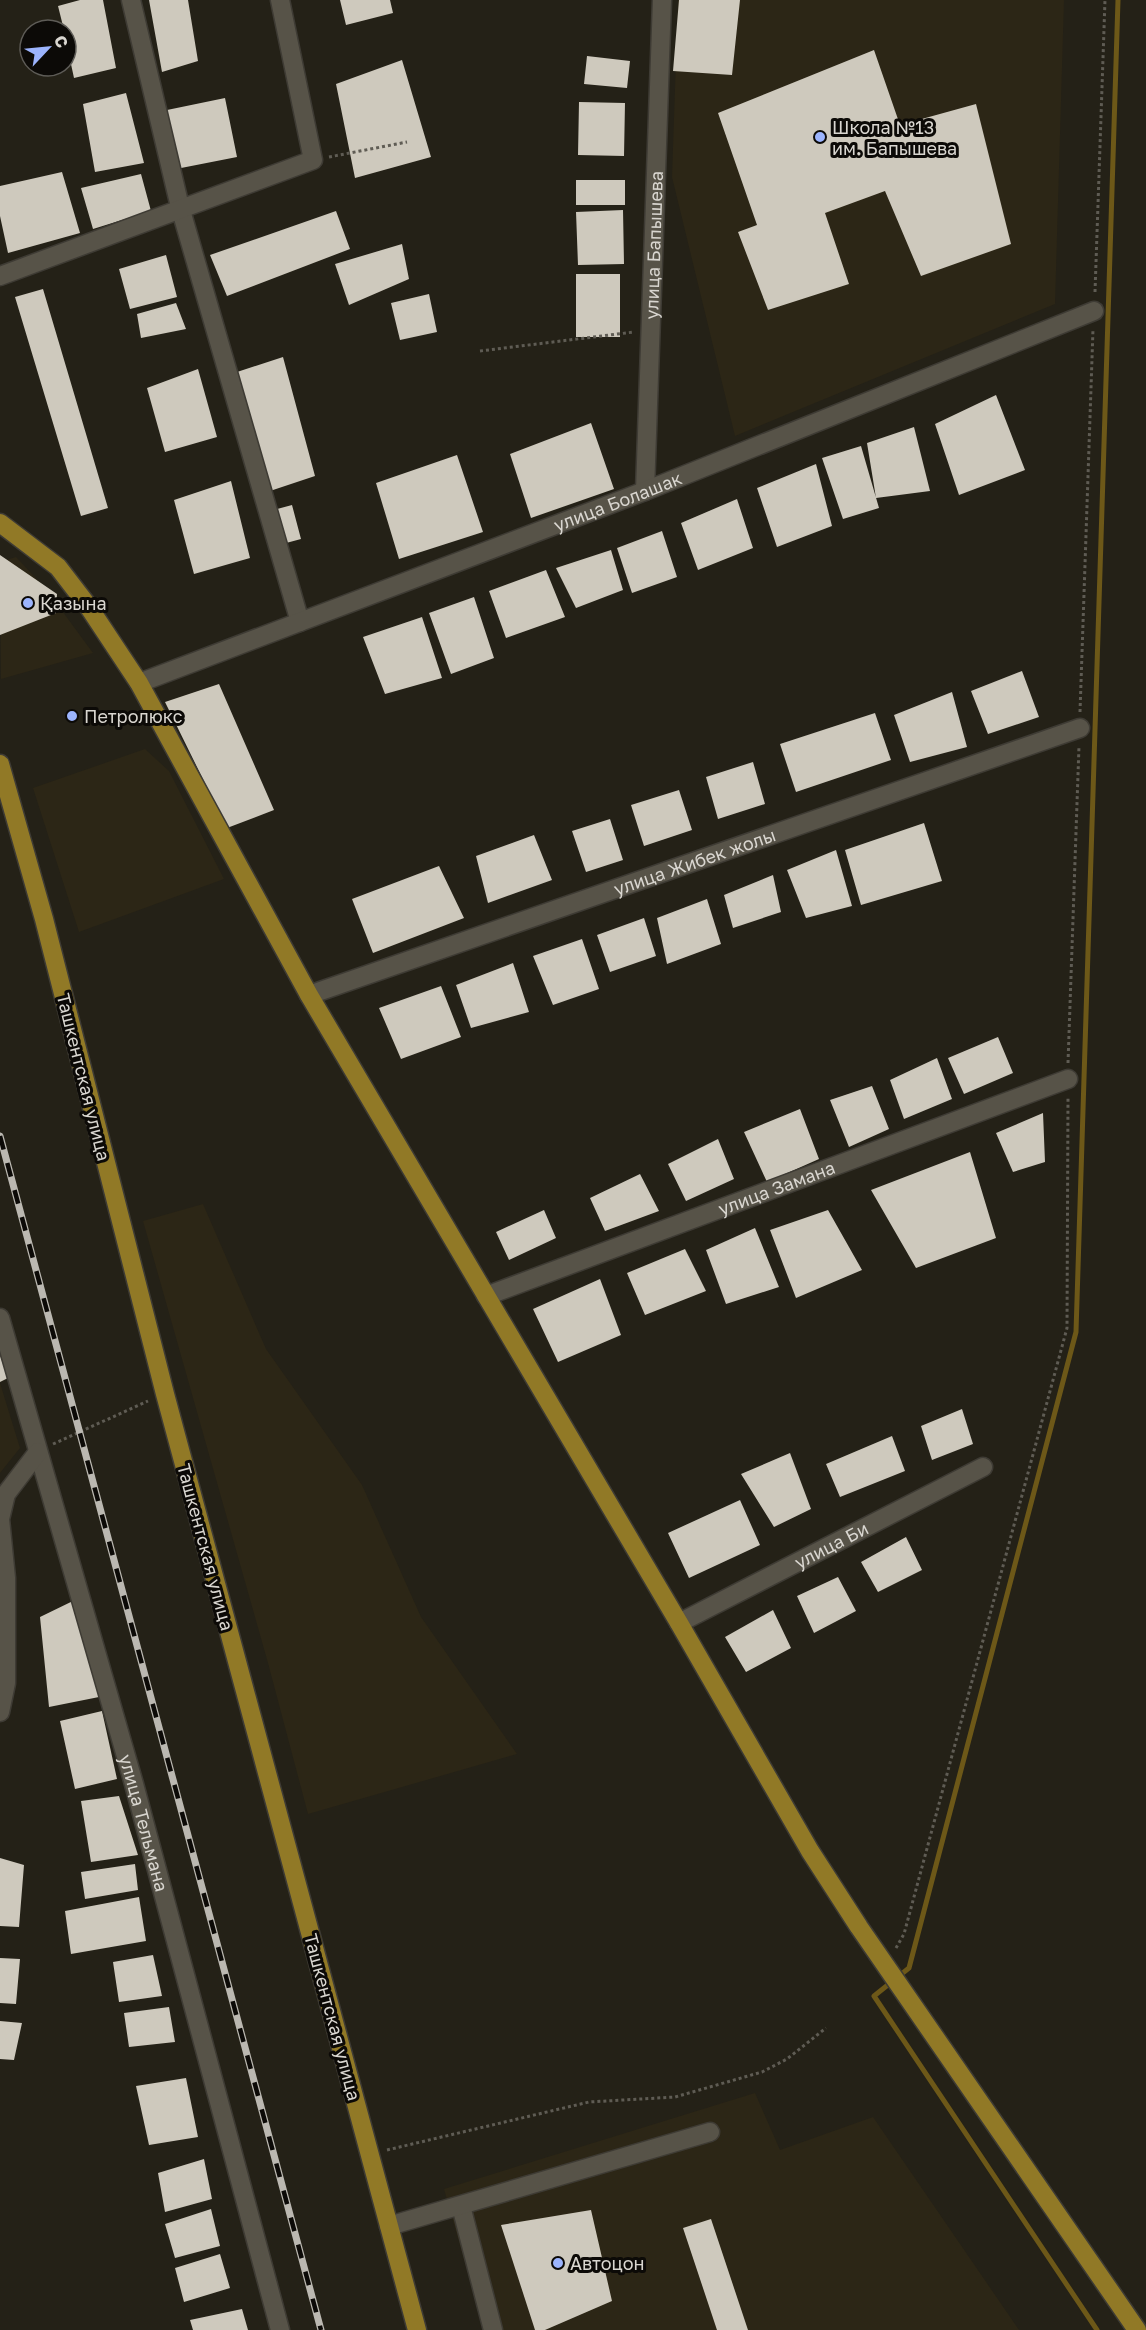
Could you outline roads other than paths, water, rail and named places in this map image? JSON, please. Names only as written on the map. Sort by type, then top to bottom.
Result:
[{"type":"main road","points":[[0,523],[58,567],[88,606],[139,684],[309,995],[679,1623],[810,1851],[1137,2330]]},
{"type":"main road","name":"Ташкентская улица","points":[[0,764],[44,919],[165,1394],[417,2330]]},
{"type":"street","points":[[131,0],[180,207],[300,622]]},
{"type":"street","points":[[0,276],[180,207],[313,160],[280,0]]},
{"type":"street","name":"улица Бапышева","points":[[645,491],[662,0]]},
{"type":"street","name":"улица Болашак","points":[[139,684],[645,491],[1094,311]]},
{"type":"street","name":"улица Жибек жолы","points":[[309,995],[1080,728]]},
{"type":"street","name":"улица Замана","points":[[486,1296],[1068,1079]]},
{"type":"street","name":"улица Тельмана","points":[[0,1318],[134,1784],[280,2330]]},
{"type":"street","points":[[0,1712],[6,1683],[6,1578],[0,1519],[6,1494],[38,1452]]},
{"type":"street","name":"улица Би","points":[[679,1623],[983,1467]]},
{"type":"street","points":[[389,2226],[710,2132]]},
{"type":"street","points":[[461,2206],[493,2330]]},
{"type":"waterway","points":[[1097,2330],[874,1996],[909,1968],[1076,1332],[1118,0]]},
{"type":"railway","points":[[0,1136],[321,2330]]},
{"type":"place","name":"Школа №13 им. Бапышева","points":[[820,137]]},
{"type":"place","name":"Қазына","points":[[28,603]]},
{"type":"place","name":"Петролюкс","points":[[72,716]]},
{"type":"place","name":"Автоцон","points":[[558,2263]]}]
